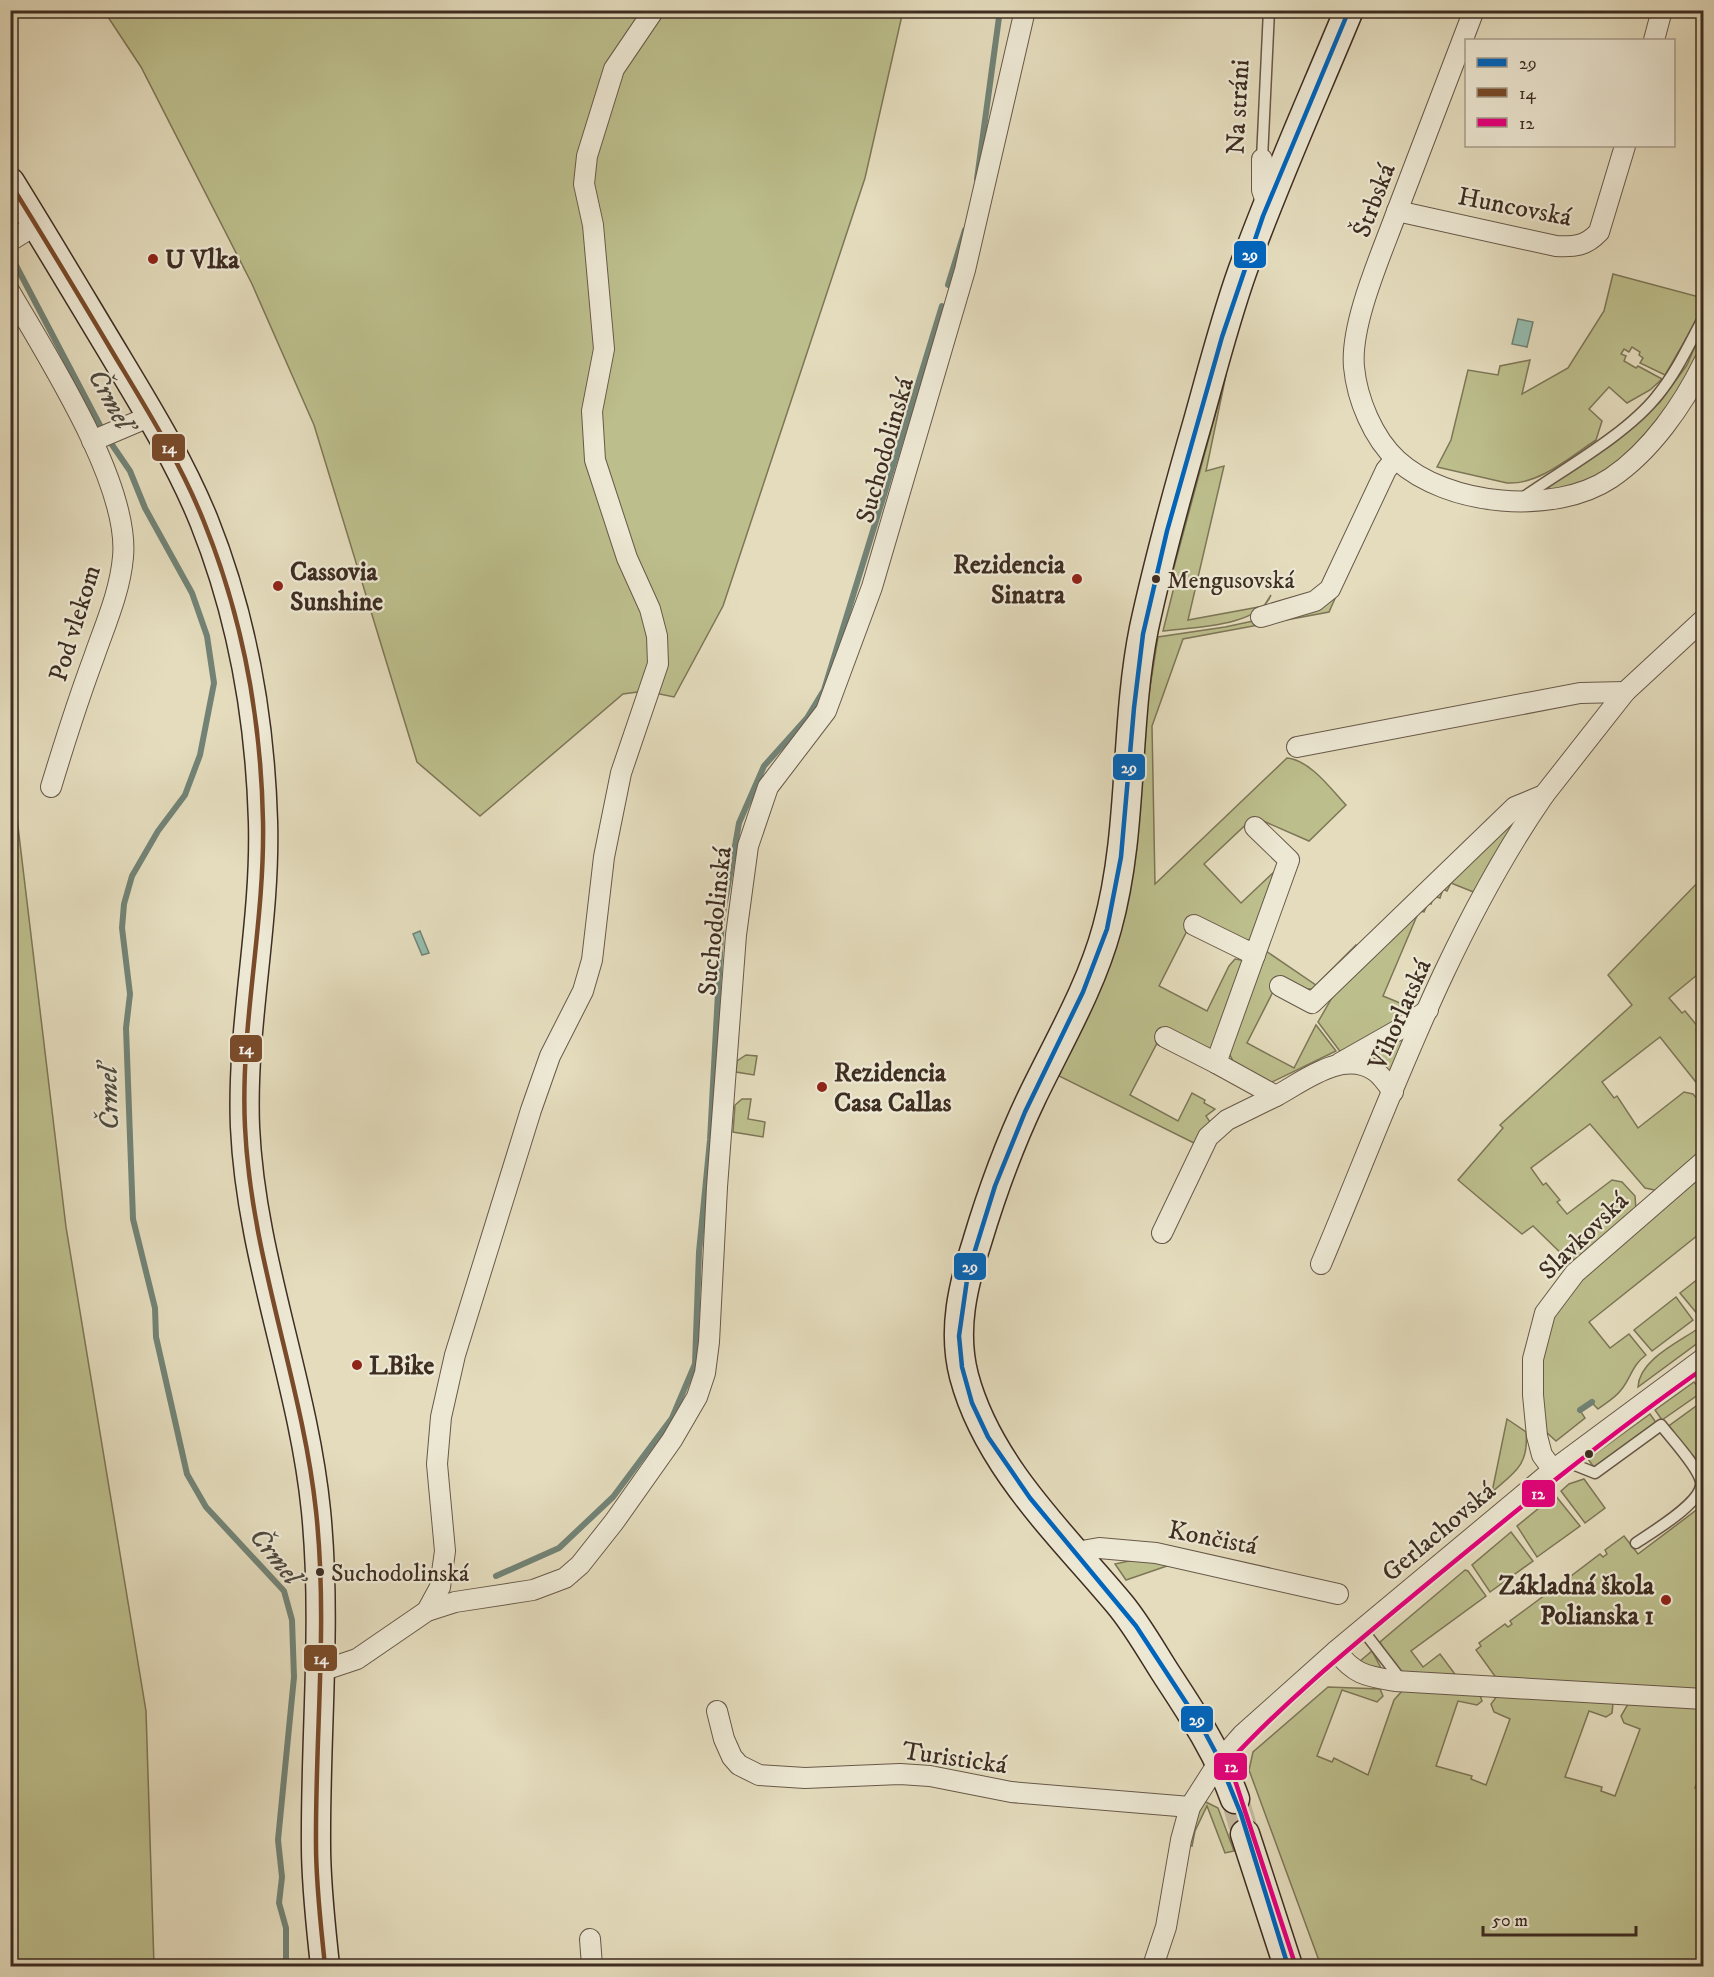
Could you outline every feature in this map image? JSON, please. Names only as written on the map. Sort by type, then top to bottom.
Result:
[{"type":"street","points":[[427,1611],[440,1587],[445,1551],[437,1464],[441,1417],[453,1365],[531,1110],[550,1056],[583,991],[592,960],[604,857],[619,783],[658,664],[657,636],[650,609],[627,558],[595,460],[592,411],[604,349],[593,225],[584,184],[586,156],[614,69],[654,10]]},
{"type":"street","name":"Suchodolinská","points":[[321,1671],[357,1659],[427,1611],[456,1602],[533,1590],[554,1584],[574,1572],[614,1522],[666,1449],[697,1397],[705,1373],[710,1342],[717,1187],[736,935],[747,846],[768,787],[826,711],[872,587],[965,270],[1025,10]]},
{"type":"street","points":[[1235,1799],[1220,1760],[1202,1728],[1127,1613],[1018,1482],[989,1435],[970,1394],[959,1345],[962,1296],[987,1207],[1007,1155],[1095,967],[1108,924],[1117,880],[1131,713],[1144,630],[1181,481],[1239,280],[1267,205],[1349,10]]},
{"type":"street","name":"Štrbská","points":[[1395,459],[1366,413],[1356,387],[1353,363],[1359,326],[1373,275],[1474,10]]},
{"type":"street","points":[[1654,39],[1662,10]]},
{"type":"street","name":"Huncovská","points":[[1397,211],[1556,246],[1576,247],[1590,242],[1599,232],[1625,147]]},
{"type":"street","name":"Na stráni","points":[[1262,159],[1262,190],[1267,205]]},
{"type":"street","points":[[10,182],[151,416],[188,486],[211,542],[234,613],[252,702],[258,751],[263,847],[257,950],[247,1034],[245,1127],[254,1214],[303,1415],[310,1455],[322,1595],[316,1850],[325,1966]]},
{"type":"street","points":[[11,240],[36,225]]},
{"type":"street","name":"Pod vlekom","points":[[10,292],[97,439],[123,529],[123,557],[113,604],[51,787]]},
{"type":"street","points":[[1261,617],[1315,602],[1330,589],[1386,470],[1395,459],[1426,481],[1483,498],[1518,501],[1577,494],[1617,473],[1660,430],[1704,362]]},
{"type":"street","points":[[97,439],[151,416]]},
{"type":"street","name":"Vihorlatská","points":[[1321,1264],[1428,1010],[1470,923],[1525,824],[1544,795],[1625,692],[1704,619]]},
{"type":"street","points":[[1298,747],[1580,693],[1625,692]]},
{"type":"street","name":"Vihorlatská","points":[[1280,986],[1312,1003],[1515,807],[1544,795]]},
{"type":"street","points":[[1216,1063],[1288,860],[1255,827]]},
{"type":"street","points":[[1194,926],[1255,955]]},
{"type":"street","points":[[1162,1233],[1208,1137],[1227,1120],[1340,1063],[1400,1029],[1428,1010]]},
{"type":"street","points":[[1165,1037],[1276,1096]]},
{"type":"street","points":[[1340,1063],[1369,1068],[1394,1092]]},
{"type":"street","name":"Slavkovská","points":[[1559,1466],[1542,1455],[1537,1436],[1533,1395],[1533,1359],[1545,1313],[1575,1273],[1704,1161]]},
{"type":"street","name":"Gerlachovská","points":[[1220,1760],[1242,1735],[1362,1629],[1559,1466],[1704,1358]]},
{"type":"street","name":"Končistá","points":[[1076,1552],[1099,1548],[1156,1553],[1338,1594]]},
{"type":"street","points":[[1336,1651],[1357,1672],[1402,1681],[1704,1699]]},
{"type":"street","name":"Turistická","points":[[717,1711],[724,1739],[732,1757],[739,1765],[759,1775],[805,1778],[900,1774],[930,1776],[1011,1792],[1190,1807]]},
{"type":"street","points":[[1153,1966],[1166,1927],[1181,1840],[1190,1807],[1220,1760]]},
{"type":"street","points":[[1245,1834],[1288,1966]]},
{"type":"street","points":[[590,1939],[592,1966]]},
{"type":"lane","name":"Na stráni","points":[[1262,159],[1269,10]]},
{"type":"lane","points":[[1518,501],[1595,448],[1656,398],[1680,362],[1704,316]]},
{"type":"lane","points":[[1559,1466],[1595,1473],[1661,1425],[1696,1471],[1701,1480],[1701,1488],[1695,1500],[1636,1543]]},
{"type":"lane","points":[[1362,1629],[1402,1681]]},
{"type":"green space","points":[[104,11],[903,11],[865,178],[723,606],[674,697],[645,691],[623,694],[480,816],[417,762],[314,425],[252,284],[141,67]]},
{"type":"green space","points":[[1613,274],[1703,298],[1703,309],[1665,375],[1640,363],[1643,358],[1639,355],[1640,352],[1632,347],[1629,352],[1624,349],[1621,354],[1626,356],[1624,361],[1662,379],[1650,390],[1627,403],[1609,387],[1589,409],[1602,421],[1596,440],[1554,469],[1531,480],[1507,483],[1437,467],[1451,440],[1468,370],[1498,375],[1500,366],[1530,360],[1522,394],[1568,368],[1604,311]]},
{"type":"green space","points":[[1703,328],[1700,346],[1692,366],[1680,388],[1648,431],[1614,465],[1599,476],[1575,486],[1550,491],[1548,486],[1610,446],[1660,402],[1687,365]]},
{"type":"green space","points":[[1226,375],[1206,471],[1224,466],[1188,620],[1263,606],[1253,614],[1224,624],[1163,631],[1175,583],[1170,582]]},
{"type":"green space","points":[[1388,479],[1329,612],[1183,639],[1152,726],[1155,884],[1287,758],[1296,760],[1312,770],[1346,805],[1309,841],[1254,817],[1204,864],[1241,903],[1276,870],[1253,939],[1243,941],[1194,917],[1159,986],[1207,1011],[1229,966],[1235,959],[1241,960],[1244,964],[1213,1048],[1209,1049],[1165,1028],[1130,1095],[1178,1121],[1192,1093],[1205,1100],[1204,1103],[1215,1109],[1206,1116],[1212,1125],[1196,1144],[1059,1076],[1106,965],[1158,637],[1225,627],[1318,607]]},
{"type":"green space","points":[[10,760],[66,1227],[146,1711],[154,1966],[11,1966]]},
{"type":"green space","points":[[1515,815],[1518,817],[1476,893],[1451,883],[1447,891],[1443,889],[1440,898],[1434,896],[1424,912],[1419,911],[1383,996],[1410,1007],[1388,1029],[1342,1054],[1318,1022],[1337,989]]},
{"type":"green space","points":[[1703,877],[1703,970],[1669,998],[1682,1013],[1685,1011],[1699,1028],[1696,1030],[1703,1040],[1703,1091],[1660,1037],[1602,1082],[1614,1098],[1617,1096],[1638,1128],[1684,1092],[1693,1094],[1703,1106],[1703,1152],[1659,1191],[1645,1188],[1590,1124],[1531,1168],[1543,1185],[1546,1183],[1560,1200],[1557,1202],[1567,1214],[1612,1180],[1622,1182],[1635,1196],[1636,1211],[1578,1260],[1566,1258],[1533,1226],[1522,1234],[1458,1180],[1503,1128],[1500,1125],[1632,1005],[1608,975]]},
{"type":"green space","points":[[1356,945],[1360,948],[1317,989],[1306,989],[1281,976],[1247,1043],[1294,1068],[1316,1025],[1336,1051],[1270,1083],[1233,1061],[1229,1053],[1263,949],[1316,985]]},
{"type":"green space","points":[[1407,1035],[1390,1077],[1358,1057]]},
{"type":"green space","points":[[746,1055],[757,1056],[754,1075],[736,1072],[737,1061]]},
{"type":"green space","points":[[742,1099],[751,1099],[748,1119],[765,1122],[763,1137],[733,1132],[735,1105]]},
{"type":"green space","points":[[1703,1172],[1703,1231],[1589,1322],[1610,1348],[1629,1334],[1646,1355],[1616,1396],[1598,1409],[1593,1404],[1581,1412],[1585,1418],[1556,1441],[1544,1430],[1540,1417],[1541,1342],[1566,1290]]},
{"type":"green space","points":[[1703,1275],[1703,1313],[1699,1316],[1680,1293]]},
{"type":"green space","points":[[1676,1297],[1693,1320],[1652,1351],[1634,1330]]},
{"type":"green space","points":[[1699,1328],[1703,1333],[1703,1339],[1638,1387],[1640,1377],[1652,1360]]},
{"type":"green space","points":[[1694,1382],[1702,1392],[1662,1420],[1655,1410]]},
{"type":"green space","points":[[1703,1401],[1703,1475],[1666,1428]]},
{"type":"green space","points":[[1650,1414],[1657,1424],[1598,1466],[1593,1466],[1588,1459]]},
{"type":"green space","points":[[1507,1419],[1526,1432],[1525,1452],[1519,1467],[1492,1492]]},
{"type":"green space","points":[[1584,1479],[1605,1508],[1585,1523],[1561,1491],[1569,1484]]},
{"type":"green space","points":[[1555,1495],[1580,1526],[1537,1557],[1517,1526]]},
{"type":"green space","points":[[1703,1505],[1703,1690],[1497,1679],[1476,1650],[1481,1646],[1479,1643],[1505,1624],[1508,1627],[1512,1624],[1510,1621],[1553,1589],[1555,1592],[1560,1589],[1558,1586],[1600,1554],[1603,1557],[1607,1554],[1605,1550],[1624,1536],[1638,1554]]},
{"type":"green space","points":[[1511,1532],[1533,1561],[1490,1592],[1472,1565]]},
{"type":"green space","points":[[1138,1559],[1170,1565],[1126,1580],[1115,1564]]},
{"type":"green space","points":[[1465,1570],[1486,1596],[1411,1651],[1423,1667],[1440,1654],[1457,1677],[1403,1673],[1393,1665],[1380,1642]]},
{"type":"green space","points":[[1372,1651],[1381,1668],[1378,1673],[1353,1667]]},
{"type":"green space","points":[[1328,1687],[1380,1689],[1383,1696],[1377,1702],[1342,1690],[1317,1756],[1332,1762],[1334,1758],[1368,1775],[1394,1700],[1402,1691],[1480,1695],[1482,1701],[1477,1705],[1458,1701],[1436,1766],[1472,1776],[1471,1779],[1486,1785],[1510,1719],[1494,1712],[1491,1704],[1497,1696],[1613,1703],[1612,1713],[1606,1717],[1589,1711],[1565,1777],[1602,1787],[1601,1791],[1615,1796],[1640,1729],[1624,1723],[1621,1716],[1628,1704],[1703,1708],[1703,1766],[1695,1788],[1704,1791],[1703,1966],[1321,1966],[1249,1770],[1253,1752]]},
{"type":"green space","points":[[1206,1802],[1218,1808],[1234,1851],[1225,1853],[1207,1806],[1195,1831],[1192,1846],[1187,1845],[1201,1804]]},
{"type":"water","points":[[1518,319],[1533,322],[1527,347],[1512,344]]},
{"type":"water","points":[[420,931],[429,953],[422,955],[413,934]]},
{"type":"waterway","points":[[977,179],[1000,10]]},
{"type":"waterway","points":[[948,285],[965,230]]},
{"type":"waterway","name":"Črmeľ","points":[[10,254],[104,433],[130,471],[145,508],[192,593],[207,636],[214,683],[200,755],[185,795],[158,831],[132,876],[124,904],[122,928],[130,994],[126,1028],[133,1219],[155,1308],[156,1337],[187,1474],[206,1507],[284,1591],[292,1620],[294,1677],[278,1840],[282,1877],[279,1903],[286,1928],[286,1966]]},
{"type":"waterway","points":[[496,1576],[559,1548],[613,1497],[672,1418],[695,1364],[699,1252],[710,1140],[722,919],[739,823],[764,766],[807,718],[824,690],[942,306]]},
{"type":"waterway","points":[[1580,1410],[1592,1402]]},
{"type":"tunnel","points":[[1235,1799],[1245,1834]]},
{"type":"transit line","name":"29","points":[[1288,1966],[1241,1814],[1217,1755],[1202,1727],[1136,1626],[1030,1498],[988,1437],[972,1403],[962,1367],[959,1336],[968,1273],[995,1186],[1025,1112],[1083,992],[1107,929],[1121,857],[1143,634],[1167,531],[1222,337],[1263,216],[1349,10]]},
{"type":"transit line","name":"14","points":[[10,183],[140,398],[185,479],[204,522],[229,594],[247,668],[258,744],[263,860],[246,1051],[245,1127],[249,1176],[257,1224],[300,1415],[316,1511],[321,1594],[316,1860],[325,1966]]},
{"type":"transit line","name":"12","points":[[1295,1964],[1229,1762],[1298,1694],[1421,1589],[1596,1448],[1704,1368]]},
{"type":"place","name":"U Vlka","points":[[153,259]]},
{"type":"place","name":"Rezidencia Sinatra","points":[[1077,579]]},
{"type":"place","name":"Mengusovská","points":[[1156,579]]},
{"type":"place","name":"Cassovia Sunshine","points":[[278,586]]},
{"type":"place","name":"Rezidencia Casa Callas","points":[[822,1087]]},
{"type":"place","name":"LBike","points":[[357,1365]]},
{"type":"place","name":"Suchodolinská","points":[[320,1572]]},
{"type":"place","name":"Základná škola Polianska 1","points":[[1666,1600]]}]
